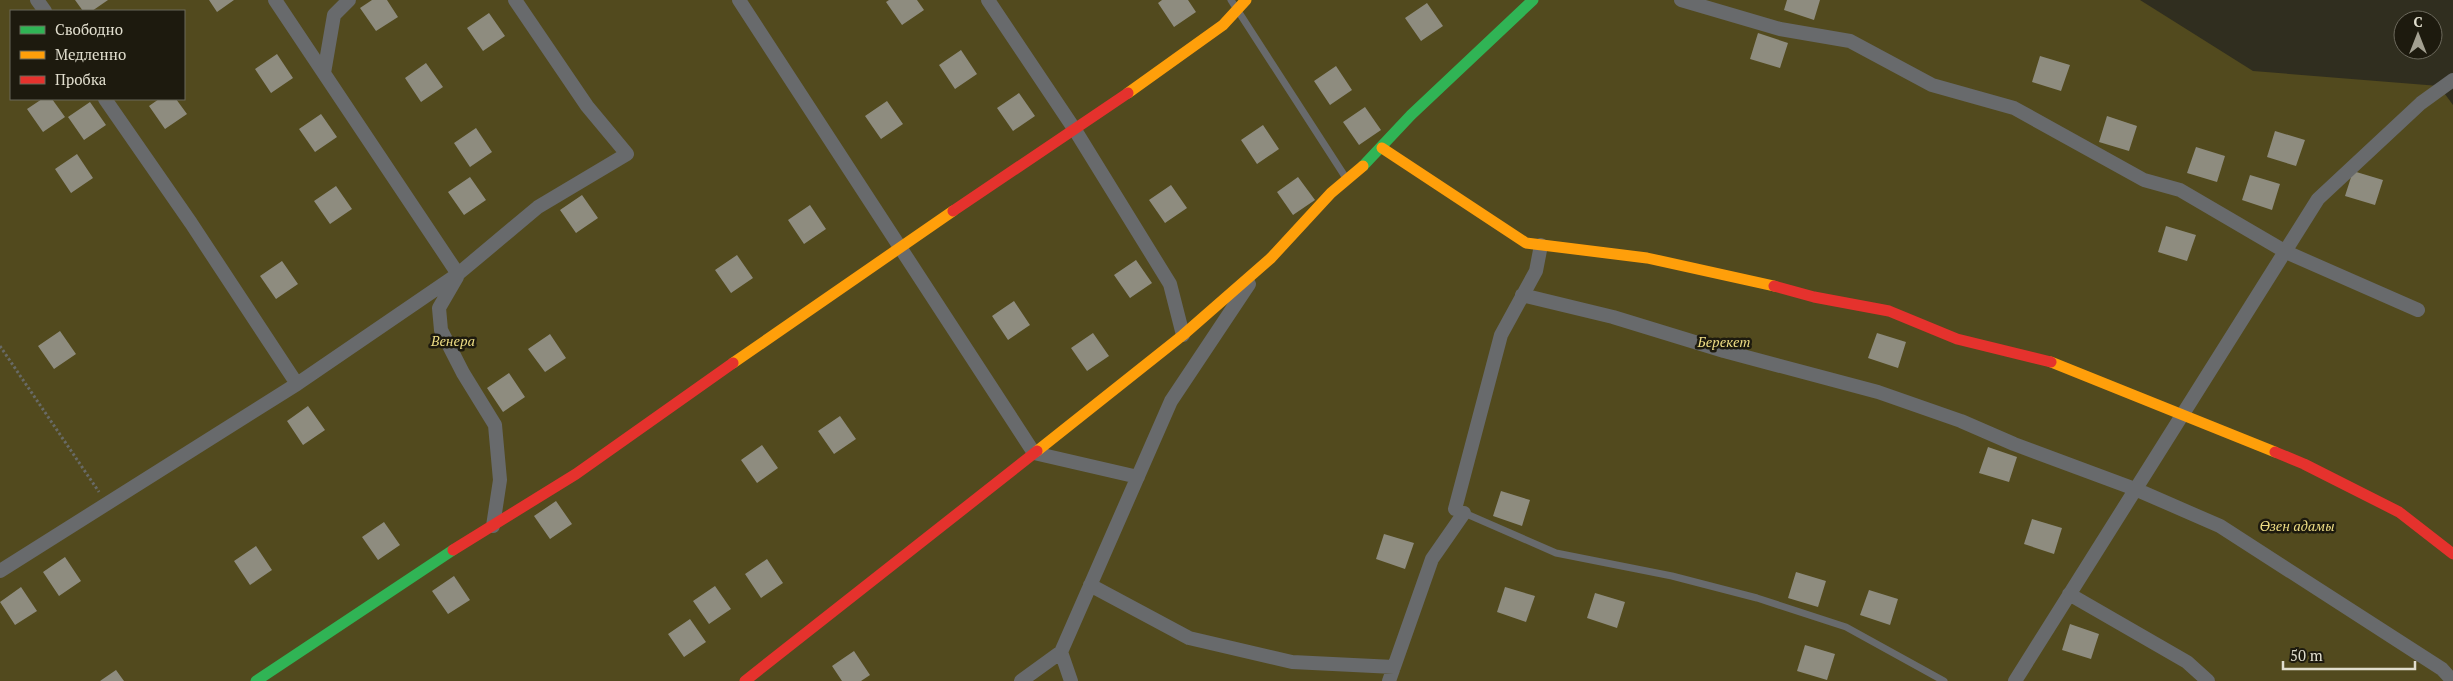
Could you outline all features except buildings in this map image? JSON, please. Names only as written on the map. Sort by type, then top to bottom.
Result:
[{"type":"street","points":[[276,0],[458,274]]},
{"type":"street","points":[[324,73],[334,14],[349,0]]},
{"type":"street","points":[[0,571],[297,384],[458,274],[538,207],[627,154],[587,106],[515,0]]},
{"type":"street","points":[[739,0],[1034,453],[1138,477]]},
{"type":"street","points":[[988,0],[1074,130],[1170,284],[1183,335]]},
{"type":"street","points":[[256,681],[432,563],[576,474],[900,246],[1074,130],[1223,25],[1234,5],[1246,0]]},
{"type":"street","points":[[745,681],[1183,335],[1260,267],[1331,193],[1382,148],[1411,116],[1533,0]]},
{"type":"street","points":[[1681,0],[1780,29],[1850,41],[1932,84],[2014,108],[2144,180],[2180,190],[2286,252],[2418,310]]},
{"type":"street","points":[[2014,681],[2318,199],[2421,103],[2453,80]]},
{"type":"street","points":[[106,100],[196,231],[297,384]]},
{"type":"street","points":[[1382,148],[1526,243],[1646,258],[1746,279],[1814,297],[1889,311],[1957,339],[2044,359],[2304,464],[2399,512],[2453,554]]},
{"type":"street","points":[[1389,681],[1432,559],[1459,511],[1501,335],[1536,271],[1541,245]]},
{"type":"street","points":[[1021,681],[1061,652],[1171,400],[1260,267]]},
{"type":"street","points":[[458,274],[439,308],[442,330],[463,373],[495,425],[500,480],[493,526]]},
{"type":"street","points":[[1522,295],[1613,317],[1724,350],[1878,392],[1960,420],[2014,444],[2135,489],[2220,526],[2442,669],[2453,681]]},
{"type":"street","points":[[1090,585],[1189,638],[1292,662],[1394,667]]},
{"type":"street","points":[[2069,594],[2187,662],[2208,681]]},
{"type":"street","points":[[1061,652],[1071,681]]},
{"type":"lane","points":[[1234,5],[1347,180]]},
{"type":"lane","points":[[1459,511],[1556,553],[1700,583],[1757,598],[1846,627],[1944,681]]},
{"type":"path","points":[[0,346],[106,504]]},
{"type":"green space","points":[[0,0],[2140,0],[2253,71],[2439,86],[2453,105],[2453,681],[0,681]]},
{"type":"traffic: fast","points":[[1363,166],[1411,115],[1533,0]]},
{"type":"traffic: fast","points":[[256,681],[453,550]]},
{"type":"traffic: slow","points":[[1128,93],[1223,25],[1246,0]]},
{"type":"traffic: slow","points":[[1382,148],[1526,243],[1647,258],[1774,286]]},
{"type":"traffic: slow","points":[[1037,451],[1183,335],[1271,258],[1331,193],[1363,166]]},
{"type":"traffic: slow","points":[[733,363],[953,211]]},
{"type":"traffic: slow","points":[[2051,362],[2275,452]]},
{"type":"traffic: jam","points":[[953,211],[1128,93]]},
{"type":"traffic: jam","points":[[1774,286],[1814,297],[1889,311],[1957,339],[2051,362]]},
{"type":"traffic: jam","points":[[453,550],[576,474],[733,363]]},
{"type":"traffic: jam","points":[[745,681],[1037,451]]},
{"type":"traffic: jam","points":[[2275,452],[2304,464],[2399,512],[2453,554]]},
{"type":"park label","name":"Венера","points":[[453,340]]},
{"type":"park label","name":"Берекет","points":[[1724,341]]},
{"type":"park label","name":"Өзен адамы","points":[[2297,525]]}]
